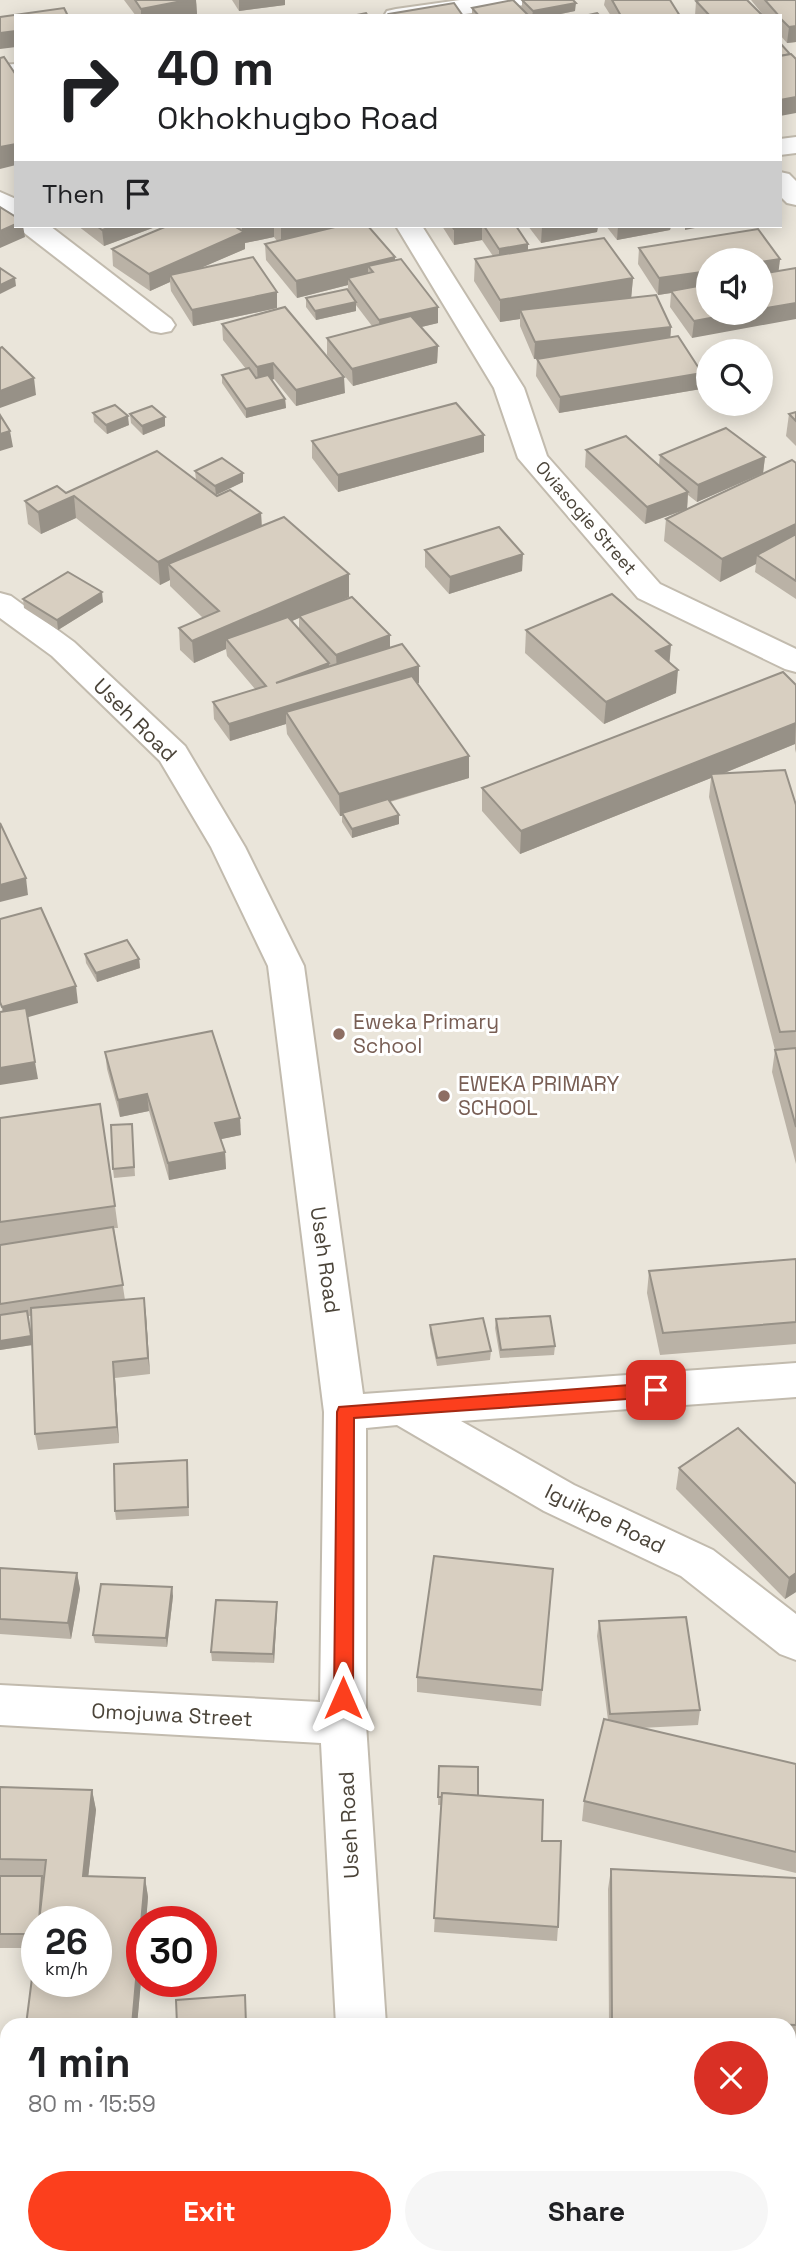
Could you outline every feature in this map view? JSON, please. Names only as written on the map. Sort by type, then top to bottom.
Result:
[{"type":"street","points":[[412,14],[513,0]]},
{"type":"street","points":[[782,182],[796,197]]},
{"type":"street","points":[[36,228],[161,325]]},
{"type":"street","name":"Oviasogie Street","points":[[411,228],[509,388],[533,458],[649,591],[796,662]]},
{"type":"street","name":"Useh Road","points":[[0,603],[63,649],[173,754],[228,847],[286,966],[345,1412],[343,1724],[361,2018]]},
{"type":"street","points":[[345,1412],[796,1380]]},
{"type":"street","name":"Iguikpe Road","points":[[405,1409],[559,1498],[696,1563],[796,1640]]},
{"type":"street","name":"Omojuwa Street","points":[[0,1705],[343,1724]]},
{"type":"shaded area","points":[[0,0],[796,0],[796,2018],[0,2018]]},
{"type":"building","points":[[135,0],[187,0],[141,9]]},
{"type":"building","points":[[513,0],[527,14],[477,14],[472,8]]},
{"type":"building","points":[[522,0],[573,0],[576,3],[533,11]]},
{"type":"building","points":[[612,0],[670,0],[679,14],[620,14]]},
{"type":"building","points":[[747,0],[761,14],[708,14],[696,1]]},
{"type":"building","points":[[765,0],[796,0],[796,26],[789,27],[782,20],[782,14],[777,14]]},
{"type":"building","points":[[454,3],[462,14],[389,14]]},
{"type":"building","points":[[64,8],[67,14],[21,14]]},
{"type":"building","points":[[14,15],[14,31],[0,33],[0,17]]},
{"type":"building","points":[[782,45],[790,54],[782,56]]},
{"type":"building","points":[[791,54],[796,59],[796,97],[782,100],[782,56]]},
{"type":"building","points":[[4,57],[14,72],[14,144],[0,147],[0,58]]},
{"type":"building","points":[[0,207],[14,216],[14,225],[0,231]]},
{"type":"building","points":[[162,228],[237,228],[244,232],[149,274],[112,249]]},
{"type":"building","points":[[331,228],[370,228],[395,257],[296,281],[265,244]]},
{"type":"building","points":[[485,228],[517,228],[528,244],[499,249]]},
{"type":"building","points":[[758,229],[772,248],[696,248],[696,273],[659,278],[639,248]]},
{"type":"building","points":[[604,238],[633,278],[500,300],[475,259]]},
{"type":"building","points":[[773,249],[780,259],[773,260]]},
{"type":"building","points":[[253,257],[277,292],[192,310],[170,275]]},
{"type":"building","points":[[401,259],[438,307],[379,320],[348,278],[373,272],[368,266]]},
{"type":"building","points":[[0,268],[15,278],[0,285]]},
{"type":"building","points":[[796,268],[796,303],[773,307],[773,272]]},
{"type":"building","points":[[696,286],[696,321],[694,321],[671,291]]},
{"type":"building","points":[[347,289],[356,302],[315,311],[306,298]]},
{"type":"building","points":[[656,295],[671,327],[535,342],[520,310]]},
{"type":"building","points":[[285,307],[344,377],[296,390],[273,363],[257,367],[222,324]]},
{"type":"building","points":[[411,316],[438,346],[352,369],[327,338]]},
{"type":"building","points":[[678,336],[696,364],[696,374],[560,397],[537,359]]},
{"type":"building","points":[[2,347],[34,378],[0,391]]},
{"type":"building","points":[[249,368],[256,378],[268,375],[285,399],[246,409],[222,375]]},
{"type":"building","points":[[456,403],[484,435],[338,475],[312,441]]},
{"type":"building","points":[[115,405],[128,416],[106,425],[93,413]]},
{"type":"building","points":[[152,406],[165,417],[142,426],[130,414]]},
{"type":"building","points":[[796,412],[796,421],[789,414]]},
{"type":"building","points":[[0,415],[10,431],[0,434]]},
{"type":"building","points":[[726,428],[765,457],[698,485],[660,455]]},
{"type":"building","points":[[626,436],[688,492],[647,507],[586,450]]},
{"type":"building","points":[[157,451],[217,496],[230,490],[261,513],[158,562],[74,496],[38,512],[25,501],[57,486],[66,493]]},
{"type":"building","points":[[222,458],[243,473],[215,486],[195,471]]},
{"type":"building","points":[[792,460],[796,463],[796,524],[722,559],[666,519]]},
{"type":"building","points":[[284,517],[349,574],[192,641],[179,628],[219,611],[168,564]]},
{"type":"building","points":[[499,527],[523,554],[450,577],[425,550]]},
{"type":"building","points":[[796,534],[796,581],[757,555]]},
{"type":"building","points":[[68,572],[102,592],[57,620],[23,599]]},
{"type":"building","points":[[612,594],[671,645],[656,651],[678,670],[606,702],[526,630]]},
{"type":"building","points":[[352,597],[390,635],[336,655],[299,616]]},
{"type":"building","points":[[288,617],[329,663],[276,683],[402,644],[419,666],[229,724],[213,702],[266,686],[226,639]]},
{"type":"building","points":[[783,672],[796,685],[796,723],[521,831],[482,788]]},
{"type":"building","points":[[412,676],[469,756],[339,794],[286,712]]},
{"type":"building","points":[[785,770],[796,805],[796,1031],[780,1032],[711,774]]},
{"type":"building","points":[[388,799],[399,815],[352,829],[342,813]]},
{"type":"building","points":[[0,823],[26,878],[0,885]]},
{"type":"building","points":[[41,908],[76,986],[2,1007],[0,919]]},
{"type":"building","points":[[127,940],[139,959],[96,973],[85,954]]},
{"type":"building","points":[[26,1008],[35,1062],[0,1068],[0,1012]]},
{"type":"building","points":[[212,1031],[240,1118],[215,1123],[225,1152],[168,1163],[147,1094],[118,1100],[105,1052]]},
{"type":"building","points":[[796,1048],[796,1127],[775,1050]]},
{"type":"building","points":[[100,1104],[115,1206],[0,1222],[0,1118]]},
{"type":"building","points":[[132,1124],[134,1167],[113,1169],[111,1125]]},
{"type":"building","points":[[113,1227],[123,1285],[0,1304],[0,1245]]},
{"type":"building","points":[[796,1259],[796,1322],[663,1333],[649,1271]]},
{"type":"building","points":[[144,1298],[148,1358],[113,1362],[117,1427],[35,1434],[31,1308]]},
{"type":"building","points":[[27,1311],[31,1336],[0,1341],[0,1315]]},
{"type":"building","points":[[550,1316],[555,1346],[501,1350],[496,1319]]},
{"type":"building","points":[[483,1318],[491,1351],[437,1358],[430,1325]]},
{"type":"building","points":[[738,1428],[796,1484],[796,1573],[789,1578],[679,1468]]},
{"type":"building","points":[[187,1460],[188,1507],[115,1511],[114,1464]]},
{"type":"building","points":[[434,1556],[553,1569],[542,1690],[417,1677]]},
{"type":"building","points":[[0,1568],[77,1573],[68,1623],[0,1619]]},
{"type":"building","points":[[101,1584],[172,1587],[166,1638],[93,1635]]},
{"type":"building","points":[[216,1600],[277,1602],[273,1654],[211,1652]]},
{"type":"building","points":[[686,1617],[700,1710],[610,1714],[599,1621]]},
{"type":"building","points":[[604,1719],[796,1764],[796,1852],[584,1801]]},
{"type":"building","points":[[439,1766],[478,1767],[478,1796],[442,1793],[442,1797],[438,1797]]},
{"type":"building","points":[[0,1787],[92,1790],[83,1876],[145,1878],[143,1906],[126,1906],[126,1997],[134,1997],[133,2018],[27,2018],[30,1997],[112,1997],[112,1906],[41,1906],[46,1860],[0,1859]]},
{"type":"building","points":[[442,1793],[543,1800],[542,1841],[561,1841],[558,1927],[434,1918]]},
{"type":"building","points":[[611,1869],[796,1878],[796,2018],[612,2018]]},
{"type":"building","points":[[0,1876],[42,1876],[40,1906],[21,1906],[21,1934],[0,1934]]},
{"type":"building","points":[[245,1995],[246,2018],[177,2018],[176,2000]]},
{"type":"place","name":"Eweka Primary School","points":[[339,1034]]},
{"type":"place","name":"EWEKA PRIMARY SCHOOL","points":[[444,1096]]},
{"type":"route","points":[[343,1698],[345,1412],[656,1390]]}]
